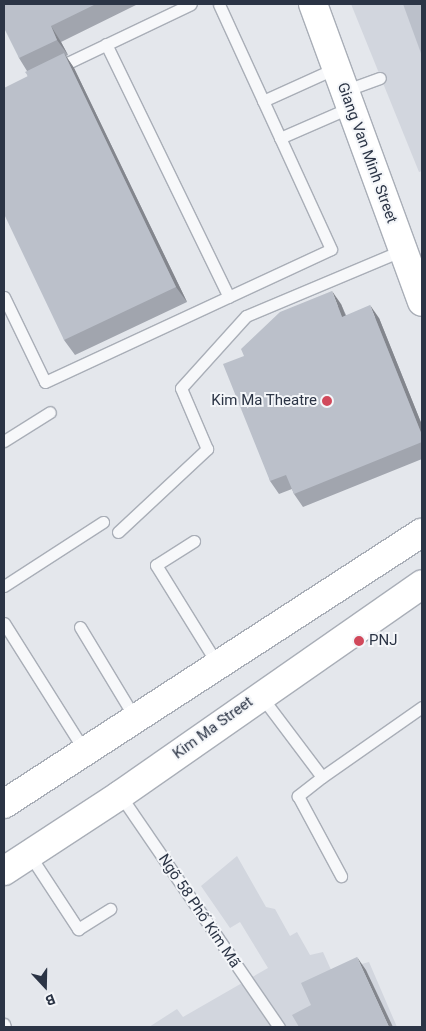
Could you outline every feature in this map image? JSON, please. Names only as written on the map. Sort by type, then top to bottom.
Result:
[{"type":"main road","name":"Giang Van Minh Street","points":[[313,4],[422,302]]},
{"type":"main road","points":[[4,804],[84,750],[422,533]]},
{"type":"main road","name":"Kim Ma Street","points":[[4,871],[120,795],[260,695],[422,584]]},
{"type":"lane","points":[[46,73],[191,4]]},
{"type":"lane","points":[[4,297],[45,382],[331,249],[219,4]]},
{"type":"lane","points":[[106,44],[229,297]]},
{"type":"lane","points":[[263,101],[344,89],[380,78]]},
{"type":"lane","points":[[280,138],[344,89]]},
{"type":"lane","points":[[118,532],[207,449],[180,388],[246,316],[403,250]]},
{"type":"lane","points":[[4,441],[50,412]]},
{"type":"lane","points":[[4,586],[103,522]]},
{"type":"lane","points":[[194,541],[156,565],[218,664]]},
{"type":"lane","points":[[4,623],[84,750]]},
{"type":"lane","points":[[80,627],[135,718]]},
{"type":"lane","points":[[260,695],[322,777]]},
{"type":"lane","points":[[342,876],[298,796],[322,777],[421,711]]},
{"type":"lane","name":"Ngõ 58 Phố Kim Mã","points":[[120,795],[279,1027]]},
{"type":"lane","points":[[29,854],[78,930],[110,909]]},
{"type":"shaded area","points":[[351,4],[422,4],[422,171],[419,172]]},
{"type":"shaded area","points":[[237,856],[266,907],[275,909],[290,936],[297,932],[310,955],[323,952],[332,972],[369,962],[397,1027],[149,1027],[177,1009],[183,1017],[268,968],[240,922],[230,928],[201,886]]},
{"type":"building","points":[[4,4],[96,4],[51,26],[57,40],[19,58],[4,28]]},
{"type":"building","points":[[403,4],[422,4],[422,56]]},
{"type":"building","points":[[64,53],[176,287],[64,340],[4,214],[4,88],[28,76],[25,72]]},
{"type":"building","name":"Kim Ma Theatre","points":[[332,291],[342,317],[370,305],[422,435],[422,442],[294,494],[286,475],[270,481],[223,364],[244,356],[241,349],[280,312]]},
{"type":"building","points":[[357,957],[389,1027],[299,1027],[292,1015],[311,1005],[301,983]]},
{"type":"place","name":"Kim Ma Theatre","points":[[327,401]]},
{"type":"place","name":"PNJ","points":[[359,641]]}]
